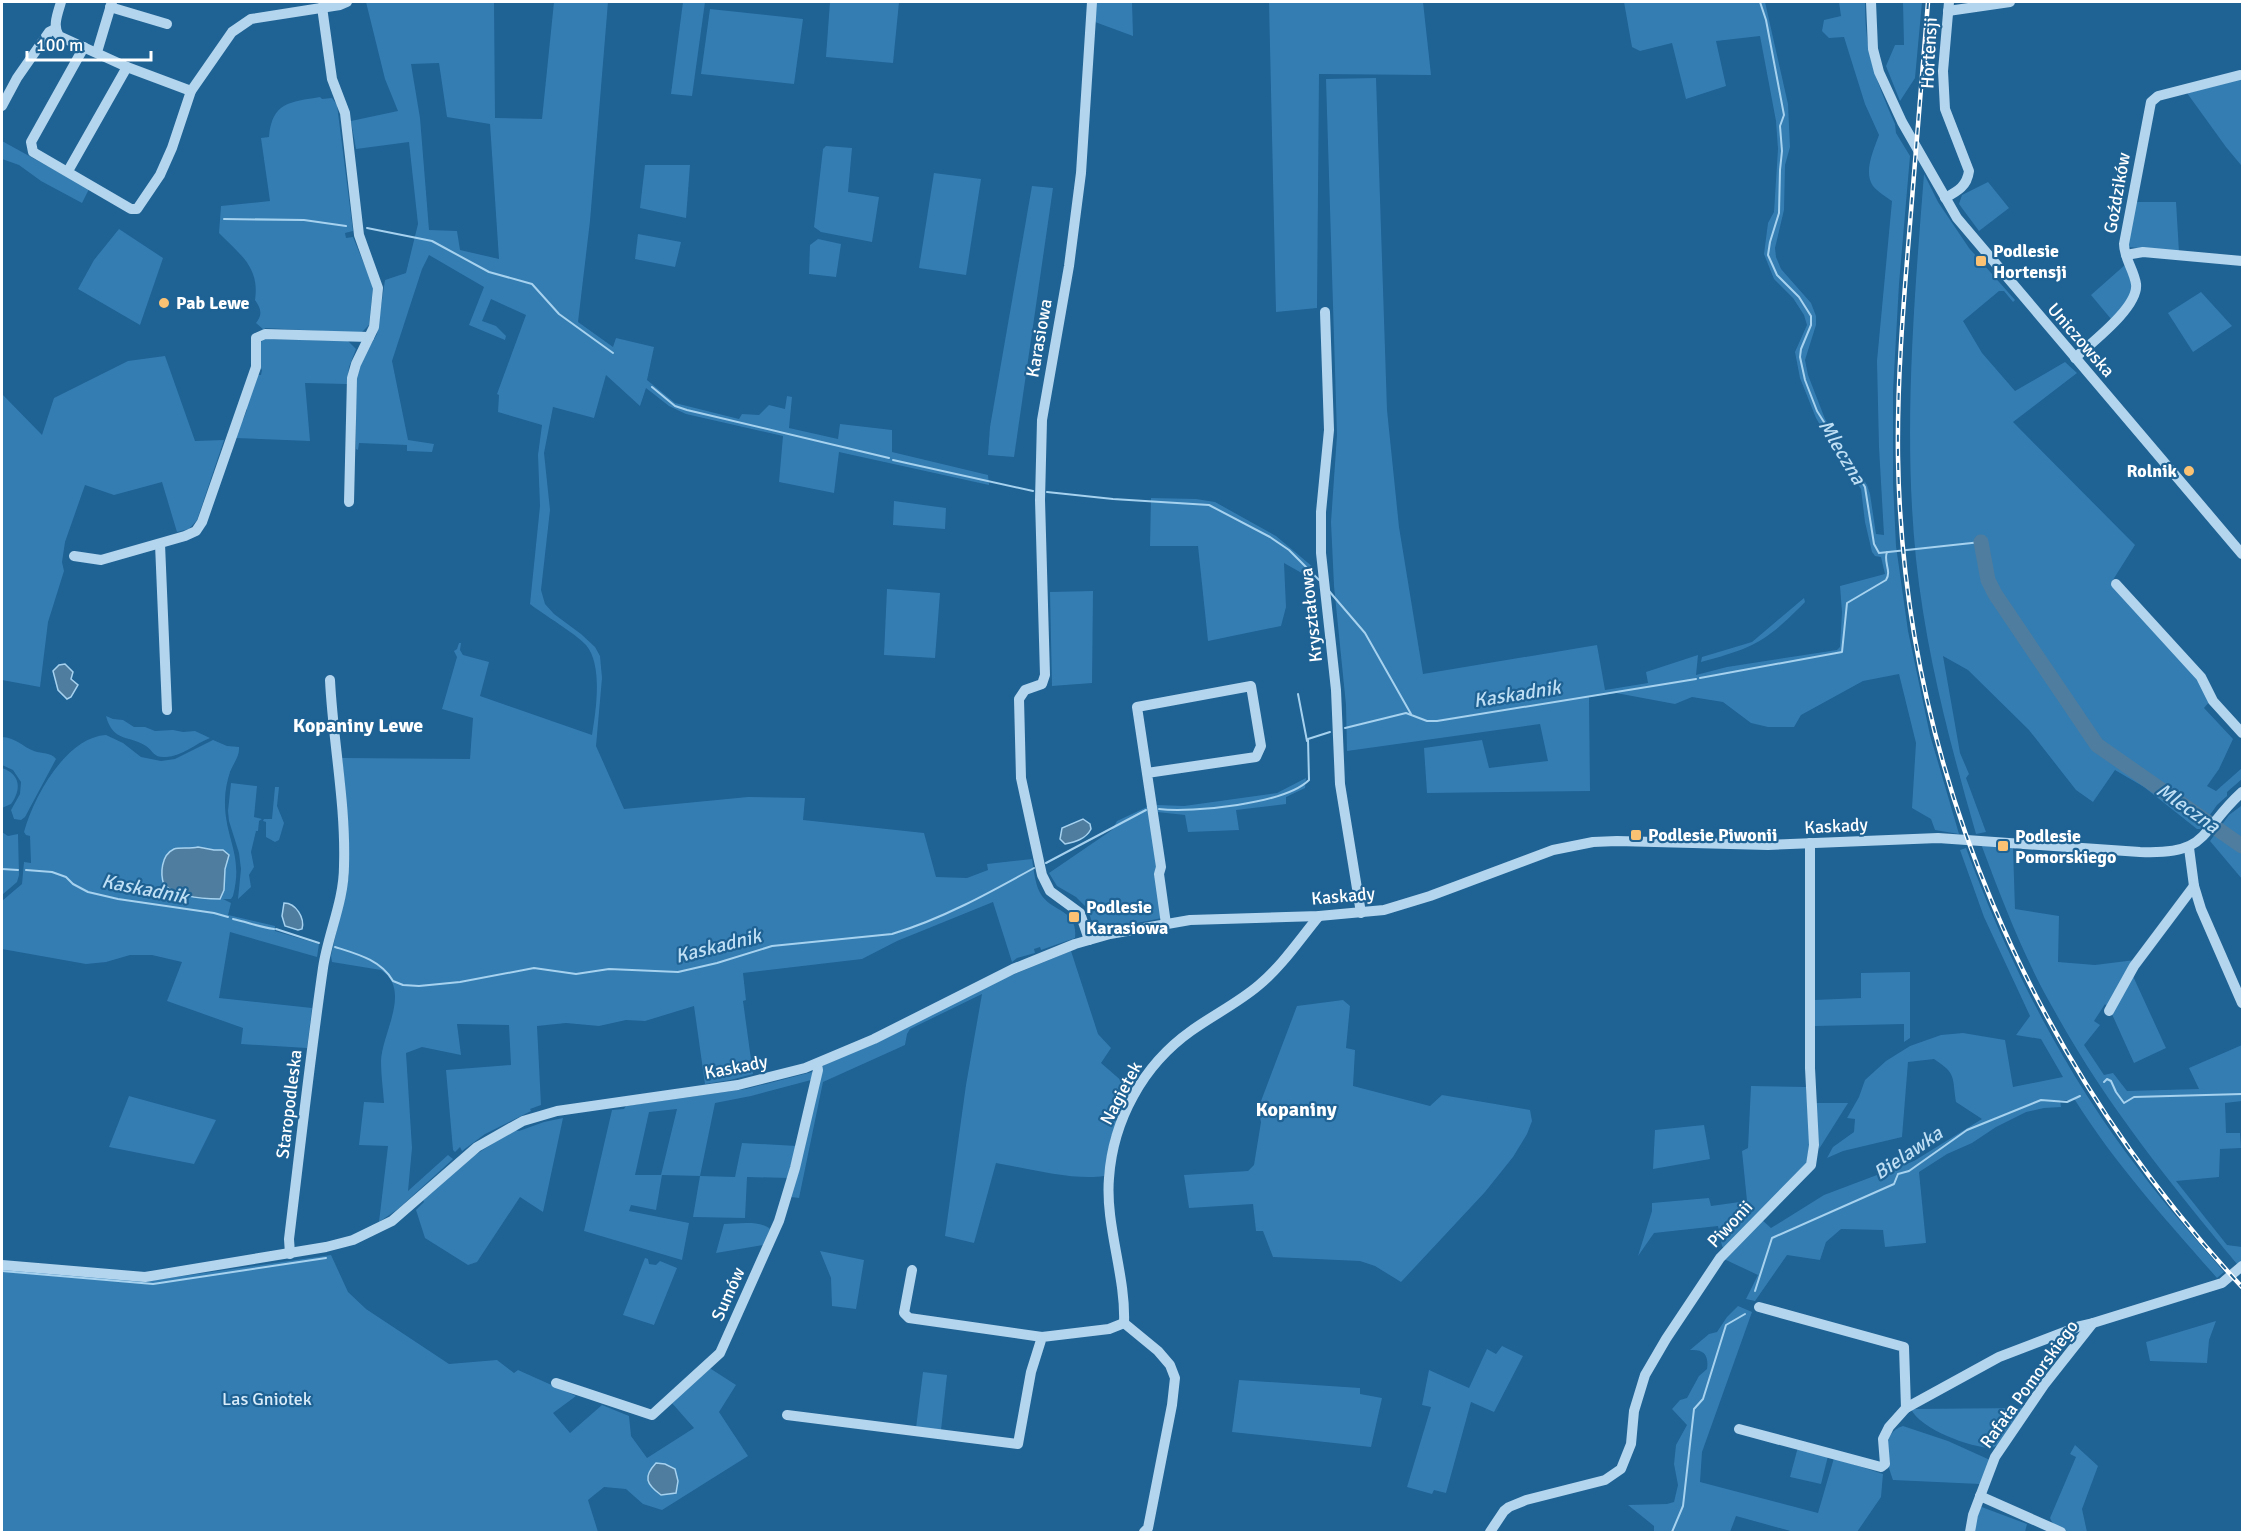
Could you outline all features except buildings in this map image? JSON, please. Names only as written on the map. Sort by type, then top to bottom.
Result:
[{"type":"street","points":[[61,2],[55,29],[59,36],[191,91]]},
{"type":"street","points":[[84,47],[31,142],[33,152],[130,209],[137,208],[159,175],[172,148],[191,91],[226,40],[239,26],[261,17],[347,2]]},
{"type":"street","name":"Karasiowa","points":[[1089,940],[1080,913],[1056,896],[1047,886],[1042,875],[1021,778],[1019,699],[1025,690],[1040,686],[1044,681],[1040,500],[1041,420],[1069,266],[1081,173],[1092,2]]},
{"type":"street","name":"Uniczowska","points":[[1871,2],[1873,49],[1879,72],[1902,122],[1966,231],[2242,554]]},
{"type":"street","points":[[1948,6],[2010,2]]},
{"type":"street","points":[[97,52],[111,4],[167,24]]},
{"type":"street","name":"Hortensji","points":[[1945,198],[1962,188],[1969,171],[1945,109],[1943,71],[1948,6]]},
{"type":"street","points":[[322,7],[332,79],[345,114],[358,235],[378,288],[374,327],[356,364],[352,378],[349,502]]},
{"type":"street","points":[[2,106],[30,59],[49,32],[55,29]]},
{"type":"street","points":[[68,171],[127,66]]},
{"type":"street","name":"Goździków","points":[[2075,358],[2134,299],[2136,285],[2126,255],[2125,237],[2153,99],[2240,75]]},
{"type":"street","points":[[2126,255],[2143,252],[2242,261]]},
{"type":"street","name":"Kryształowa","points":[[1325,312],[1329,430],[1320,532],[1336,690],[1340,784],[1360,913]]},
{"type":"street","points":[[74,556],[101,560],[160,544],[196,531],[202,522],[256,367],[256,338],[266,334],[369,337]]},
{"type":"street","points":[[160,544],[167,710]]},
{"type":"street","points":[[2116,584],[2201,677],[2213,700],[2242,733]]},
{"type":"street","name":"Staropodleska","points":[[290,1254],[292,1217],[325,959],[343,883],[341,792],[333,731],[330,680]]},
{"type":"street","points":[[1148,773],[1256,757],[1261,746],[1251,686],[1137,707],[1161,867],[1159,874],[1166,924]]},
{"type":"street","name":"Kaskady","points":[[290,1254],[353,1240],[393,1221],[477,1147],[509,1128],[537,1116],[738,1085],[817,1064],[874,1039],[1013,969],[1089,940],[1166,924],[1213,919],[1360,913],[1412,903],[1553,850],[1593,842],[1768,845],[1938,838],[2158,853],[2189,848],[2208,833],[2220,814],[2242,792]]},
{"type":"street","name":"Piwonii","points":[[1490,1533],[1509,1507],[1526,1500],[1605,1480],[1621,1469],[1630,1444],[1634,1412],[1645,1375],[1666,1339],[1720,1258],[1811,1165],[1814,1145],[1810,1057],[1810,843]]},
{"type":"street","points":[[2189,848],[2194,886],[2201,909],[2242,1003]]},
{"type":"street","points":[[2109,1011],[2134,966],[2194,886]]},
{"type":"street","name":"Nagietek","points":[[1124,1323],[1108,1182],[1111,1155],[1131,1101],[1142,1081],[1160,1057],[1192,1030],[1227,1009],[1260,985],[1319,916]]},
{"type":"street","name":"Sumów","points":[[556,1383],[652,1415],[720,1353],[779,1221],[795,1168],[818,1070],[817,1064]]},
{"type":"street","points":[[2,1265],[145,1277],[290,1254]]},
{"type":"street","name":"Rafała Pomorskiego","points":[[1739,1429],[1881,1467],[1885,1464],[1883,1439],[1889,1427],[1906,1408],[1999,1357],[2080,1326],[2222,1283],[2242,1266]]},
{"type":"street","points":[[912,1270],[904,1313],[909,1318],[1042,1337],[1109,1329],[1124,1323],[1158,1351],[1170,1365],[1175,1378],[1162,1459],[1148,1528],[1144,1533]]},
{"type":"street","points":[[1759,1307],[1904,1347],[1906,1408]]},
{"type":"street","name":"Rafała Pomorskiego","points":[[1970,1533],[1980,1496],[1995,1457],[2044,1385],[2093,1323]]},
{"type":"street","points":[[787,1414],[1018,1443],[1026,1395],[1042,1337]]},
{"type":"street","points":[[1980,1496],[2061,1533]]},
{"type":"green space","points":[[366,2],[494,2],[495,118],[542,119],[554,2],[608,2],[590,221],[578,322],[613,347],[616,338],[654,347],[647,380],[675,403],[739,419],[742,414],[759,415],[769,405],[785,409],[787,396],[792,397],[789,428],[838,439],[840,424],[892,430],[892,452],[988,475],[989,485],[839,452],[834,493],[779,482],[783,436],[686,414],[669,406],[646,388],[640,406],[606,375],[594,418],[553,407],[544,453],[550,510],[541,590],[545,604],[595,647],[600,656],[602,678],[596,746],[624,809],[748,797],[805,798],[803,820],[924,833],[936,877],[967,878],[988,870],[987,864],[1032,859],[1035,878],[1042,896],[1073,922],[1075,938],[1041,950],[1040,947],[1034,949],[1035,953],[1017,958],[1012,962],[993,902],[897,941],[862,959],[743,973],[746,1000],[743,1001],[753,1074],[730,1080],[705,1084],[694,1006],[645,1021],[626,1020],[599,1026],[566,1023],[537,1026],[541,1105],[485,1134],[462,1151],[460,1147],[455,1152],[446,1070],[511,1065],[509,1025],[457,1024],[461,1055],[422,1047],[406,1053],[412,1148],[408,1191],[448,1155],[453,1159],[398,1209],[379,1222],[388,1146],[359,1145],[364,1102],[384,1103],[381,1061],[395,1000],[390,979],[381,970],[332,962],[331,956],[349,876],[342,758],[470,759],[473,718],[442,709],[457,657],[454,651],[459,643],[461,643],[460,650],[463,655],[489,662],[480,696],[592,735],[597,688],[595,664],[586,645],[530,604],[540,506],[538,455],[542,425],[498,412],[499,395],[497,394],[526,315],[491,299],[482,321],[496,326],[506,336],[505,340],[469,325],[484,287],[429,255],[422,269],[392,361],[408,440],[434,444],[432,452],[407,451],[407,445],[359,443],[358,450],[356,449],[358,367],[377,334],[385,280],[406,273],[418,224],[409,142],[356,149],[351,121],[398,111],[385,79]],"holes":[[[439,63],[447,117],[490,124],[499,259],[460,250],[457,231],[429,230],[420,118],[411,64]]]},
{"type":"green space","points":[[683,2],[705,2],[692,96],[671,94]]},
{"type":"green space","points":[[830,2],[899,2],[893,63],[826,57]]},
{"type":"green space","points":[[1095,2],[1132,2],[1133,36],[1095,22]]},
{"type":"green space","points":[[1269,2],[1423,2],[1431,75],[1319,74],[1317,308],[1276,312]]},
{"type":"green space","points":[[1624,2],[1765,2],[1788,104],[1790,147],[1785,165],[1784,210],[1775,248],[1776,257],[1781,269],[1811,303],[1816,316],[1816,325],[1805,360],[1808,375],[1825,419],[1867,485],[1876,534],[1884,535],[1877,361],[1892,201],[1877,190],[1870,180],[1870,160],[1879,135],[1865,104],[1844,37],[1829,38],[1822,31],[1824,20],[1841,16],[1839,2],[1865,2],[1865,20],[1872,65],[1895,124],[1896,133],[1910,156],[1893,391],[1896,546],[1908,631],[1930,735],[1959,834],[1935,830],[1931,819],[1912,808],[1916,743],[1899,674],[1863,681],[1801,715],[1794,727],[1768,727],[1751,723],[1723,702],[1692,697],[1675,704],[1616,693],[1589,697],[1590,791],[1427,793],[1424,748],[1482,740],[1489,768],[1548,761],[1540,724],[1347,751],[1346,705],[1334,586],[1331,522],[1337,435],[1326,79],[1376,78],[1387,410],[1399,527],[1423,674],[1597,645],[1605,690],[1648,683],[1646,672],[1698,655],[1696,675],[1727,667],[1837,650],[1840,647],[1842,612],[1840,586],[1885,574],[1881,557],[1875,556],[1872,552],[1861,489],[1841,461],[1816,418],[1800,378],[1795,352],[1807,325],[1804,315],[1793,298],[1774,279],[1764,254],[1768,223],[1774,212],[1778,149],[1776,121],[1760,36],[1716,41],[1726,86],[1686,99],[1672,43],[1640,51],[1632,47]]},
{"type":"green space","points":[[1903,2],[1922,2],[1915,78],[1900,101],[1886,66],[1895,45],[1904,45]]},
{"type":"green space","points":[[710,9],[803,19],[794,84],[701,74]]},
{"type":"green space","points":[[2242,79],[2242,164],[2241,165],[2187,93]]},
{"type":"green space","points":[[320,97],[322,99],[332,98],[337,105],[353,231],[345,233],[346,238],[353,237],[373,287],[369,325],[361,333],[265,328],[264,330],[256,323],[260,312],[255,300],[256,288],[251,269],[219,233],[221,206],[270,201],[261,138],[269,137],[274,117],[284,106],[300,100]]},
{"type":"green space","points":[[2,141],[89,189],[82,203],[41,181],[19,165],[2,159]]},
{"type":"green space","points":[[826,146],[852,148],[848,192],[879,197],[872,242],[821,232],[814,227],[823,149]]},
{"type":"green space","points":[[645,165],[690,165],[686,218],[640,208]]},
{"type":"green space","points":[[934,173],[981,179],[966,275],[919,268]]},
{"type":"green space","points":[[1924,174],[1938,202],[1969,248],[2015,300],[2013,302],[2004,291],[1999,291],[1963,321],[1982,353],[2015,391],[2065,362],[2077,373],[2013,422],[2135,545],[2111,583],[2196,677],[2210,701],[2204,708],[2233,739],[2219,769],[2207,786],[2216,791],[2242,768],[2242,779],[2227,792],[2227,796],[2217,805],[2200,829],[2197,829],[2144,787],[2115,770],[2093,802],[2076,790],[2029,730],[1968,670],[1943,656],[1960,753],[1969,774],[1966,778],[1986,832],[1976,834],[1948,732],[1926,629],[1920,594],[1912,511],[1911,366]]},
{"type":"green space","points":[[1988,182],[2009,208],[1979,231],[1959,204],[1962,195]]},
{"type":"green space","points":[[1032,186],[1053,188],[1014,457],[988,455],[990,427]]},
{"type":"green space","points":[[2135,202],[2176,202],[2179,252],[2128,247]]},
{"type":"green space","points":[[119,229],[163,258],[140,325],[78,289],[94,260]]},
{"type":"green space","points":[[638,234],[681,242],[675,267],[635,259]]},
{"type":"green space","points":[[818,239],[841,244],[836,277],[809,274],[810,245]]},
{"type":"green space","points":[[2126,264],[2131,277],[2132,296],[2111,319],[2091,295]]},
{"type":"green space","points":[[2201,292],[2232,326],[2193,352],[2168,313]]},
{"type":"green space","points":[[262,339],[348,341],[356,349],[349,367],[347,384],[305,383],[310,441],[235,438],[247,410],[257,375],[261,375],[259,355]]},
{"type":"green space","points":[[165,356],[195,441],[224,440],[197,520],[189,529],[177,532],[162,482],[114,495],[85,485],[65,542],[62,562],[64,571],[48,622],[40,687],[2,680],[2,394],[42,435],[54,398],[128,361]]},
{"type":"green space","points":[[1151,498],[1196,499],[1215,502],[1276,536],[1314,568],[1314,580],[1284,563],[1286,607],[1281,626],[1208,641],[1198,546],[1150,546]]},
{"type":"green space","points":[[894,501],[946,508],[945,529],[893,525]]},
{"type":"green space","points":[[887,589],[940,593],[935,658],[884,655]]},
{"type":"green space","points":[[1093,591],[1092,683],[1052,686],[1050,592]]},
{"type":"green space","points":[[1804,598],[1805,602],[1792,615],[1759,641],[1734,652],[1701,662],[1702,657],[1752,642]]},
{"type":"green space","points":[[106,716],[123,720],[134,727],[145,727],[155,731],[195,731],[210,738],[178,754],[159,757],[146,746],[113,731]]},
{"type":"green space","points":[[106,735],[123,743],[141,757],[161,761],[175,759],[213,740],[227,746],[239,747],[229,775],[225,797],[227,825],[236,869],[233,896],[231,899],[223,899],[231,903],[228,915],[275,926],[275,931],[319,944],[317,957],[230,932],[219,998],[312,1008],[307,1048],[241,1044],[243,1028],[167,1001],[182,962],[152,955],[130,955],[106,962],[86,964],[2,949],[2,901],[22,884],[24,862],[31,863],[30,836],[24,832],[35,803],[53,771],[65,758],[91,738]]},
{"type":"green space","points":[[2,737],[37,752],[49,754],[56,759],[25,817],[21,820],[14,819],[11,810],[20,794],[21,782],[13,770],[2,765]]},
{"type":"green space","points":[[2,768],[13,774],[18,788],[11,804],[2,808]]},
{"type":"green space","points":[[1306,778],[1305,788],[1286,797],[1286,804],[1236,810],[1239,830],[1188,832],[1185,815],[1157,812],[1157,805],[1184,806],[1277,793]]},
{"type":"green space","points":[[231,783],[257,786],[254,817],[262,819],[259,821],[251,852],[254,867],[249,875],[251,887],[238,899],[241,869],[239,853],[229,821]]},
{"type":"green space","points":[[275,787],[279,787],[277,806],[284,823],[279,840],[275,842],[266,837],[266,822],[263,821],[272,819]]},
{"type":"green space","points":[[1149,806],[1162,918],[1102,930],[1092,922],[1087,908],[1076,897],[1057,886],[1049,873],[1112,830],[1117,821]]},
{"type":"green space","points":[[2241,806],[2242,879],[2210,841],[2229,815]]},
{"type":"green space","points":[[2,832],[8,836],[18,834],[19,875],[17,882],[2,895]]},
{"type":"green space","points":[[1981,844],[2013,848],[2015,909],[2059,916],[2058,962],[2095,965],[2135,960],[2132,974],[2166,1048],[2134,1063],[2111,1012],[2105,1004],[2094,1021],[2100,1025],[2084,1045],[2104,1075],[2113,1073],[2127,1091],[2199,1089],[2189,1068],[2242,1045],[2242,1101],[2225,1103],[2226,1133],[2240,1133],[2241,1148],[2220,1149],[2219,1177],[2176,1181],[2227,1245],[2242,1247],[2241,1262],[2237,1264],[2163,1173],[2095,1078],[2043,990],[2023,949]]},
{"type":"green space","points":[[1966,848],[1982,891],[2020,975],[2087,1096],[2140,1171],[2224,1272],[2217,1278],[2179,1235],[2107,1147],[2075,1100],[2060,1100],[2061,1107],[2026,1112],[1996,1127],[1972,1143],[1947,1154],[1919,1172],[1926,1243],[1885,1247],[1883,1230],[1841,1229],[1826,1242],[1820,1260],[1787,1255],[1755,1301],[1746,1299],[1758,1275],[1724,1259],[1761,1219],[1771,1228],[1824,1195],[1914,1161],[1982,1119],[1956,1102],[1952,1077],[1941,1064],[1934,1059],[1908,1062],[1902,1137],[1843,1151],[1827,1158],[1833,1147],[1854,1132],[1855,1119],[1847,1118],[1859,1097],[1865,1080],[1886,1061],[1910,1046],[1941,1035],[1963,1033],[2005,1040],[2013,1087],[2063,1077],[2041,1039],[2016,1035],[2030,1016],[1984,917],[1960,850]]},
{"type":"green space","points":[[1071,951],[1098,1034],[1111,1048],[1101,1063],[1131,1089],[1111,1137],[1104,1176],[1079,1177],[996,1163],[974,1243],[945,1236],[966,1085],[982,994],[910,1029],[905,1045],[823,1082],[799,1198],[791,1197],[820,1070],[824,1065],[1005,978]]},
{"type":"green space","points":[[1910,972],[1910,1038],[1904,1042],[1904,1024],[1815,1026],[1814,1000],[1861,998],[1861,973]]},
{"type":"green space","points":[[1343,1000],[1350,1006],[1346,1048],[1355,1050],[1353,1086],[1430,1106],[1442,1095],[1530,1110],[1532,1121],[1513,1157],[1485,1192],[1401,1282],[1375,1266],[1360,1261],[1273,1257],[1263,1231],[1256,1231],[1253,1204],[1189,1208],[1184,1175],[1248,1171],[1254,1165],[1261,1122],[1258,1109],[1297,1006]]},
{"type":"green space","points":[[812,1072],[813,1074],[811,1080],[715,1103],[700,1176],[662,1175],[656,1210],[631,1205],[629,1211],[689,1223],[682,1260],[584,1231],[612,1110],[746,1089]],"holes":[[[677,1109],[661,1175],[635,1175],[649,1112]]]},
{"type":"green space","points":[[1751,1086],[1806,1087],[1810,1135],[1807,1163],[1724,1249],[1718,1226],[1654,1233],[1638,1256],[1652,1211],[1652,1203],[1709,1198],[1711,1206],[1747,1201],[1742,1151],[1748,1148]]},
{"type":"green space","points":[[129,1096],[216,1120],[194,1164],[109,1147]]},
{"type":"green space","points":[[1815,1103],[1848,1103],[1819,1149]]},
{"type":"green space","points":[[563,1118],[543,1212],[520,1197],[477,1262],[468,1265],[425,1238],[416,1210],[424,1202],[423,1200],[475,1155],[514,1130],[519,1131]]},
{"type":"green space","points":[[1704,1125],[1710,1159],[1653,1169],[1655,1130]]},
{"type":"green space","points":[[742,1143],[797,1146],[789,1178],[747,1177],[745,1218],[693,1217],[700,1176],[735,1177]]},
{"type":"green space","points":[[754,1223],[770,1229],[763,1245],[716,1253],[724,1224]]},
{"type":"green space","points":[[820,1251],[864,1260],[856,1309],[832,1306],[831,1278]]},
{"type":"green space","name":"Las Gniotek","points":[[331,1255],[348,1292],[366,1309],[449,1364],[497,1360],[514,1373],[518,1370],[576,1396],[553,1413],[570,1433],[602,1405],[629,1416],[631,1436],[647,1458],[694,1428],[671,1402],[708,1367],[736,1385],[719,1412],[748,1456],[662,1510],[643,1504],[626,1489],[604,1487],[588,1500],[598,1532],[2,1532],[2,1268],[148,1281]]},
{"type":"green space","points":[[645,1258],[648,1259],[649,1264],[656,1265],[660,1261],[677,1268],[654,1325],[623,1315]]},
{"type":"green space","points":[[1738,1306],[1752,1312],[1702,1452],[1700,1482],[1818,1513],[1834,1458],[1883,1474],[1881,1497],[1857,1532],[1794,1532],[1736,1516],[1730,1532],[1654,1532],[1654,1526],[1628,1505],[1674,1502],[1678,1485],[1674,1464],[1676,1445],[1687,1425],[1672,1409],[1680,1400],[1687,1398],[1699,1376],[1707,1369],[1704,1354],[1690,1350],[1709,1334],[1717,1332]]},
{"type":"green space","points":[[2216,1321],[2209,1340],[2207,1363],[2150,1361],[2146,1342]]},
{"type":"green space","points":[[1502,1346],[1523,1356],[1494,1412],[1471,1402],[1446,1493],[1434,1490],[1432,1494],[1407,1487],[1431,1407],[1422,1405],[1429,1370],[1469,1388],[1487,1349],[1496,1354]]},
{"type":"green space","points":[[923,1372],[947,1375],[941,1430],[916,1428]]},
{"type":"green space","points":[[1239,1380],[1360,1388],[1360,1394],[1382,1398],[1371,1447],[1232,1432]]},
{"type":"green space","points":[[2023,1408],[1998,1445],[1992,1448],[1972,1445],[1947,1436],[1924,1424],[1911,1409]]},
{"type":"green space","points":[[1903,1426],[1948,1441],[1990,1460],[1980,1484],[1893,1480],[1888,1465],[1888,1441],[1896,1430]]},
{"type":"green space","points":[[2075,1445],[2098,1466],[2082,1509],[2087,1532],[2071,1532],[2061,1529],[2050,1518],[2076,1457],[2070,1454]]},
{"type":"green space","points":[[1798,1447],[1828,1456],[1821,1484],[1790,1477]]},
{"type":"green space","points":[[1979,1506],[2027,1524],[2025,1532],[1972,1532]]},
{"type":"shaded area","points":[[65,664],[73,672],[71,679],[78,685],[71,697],[67,699],[58,690],[53,671],[59,665]]},
{"type":"shaded area","points":[[1083,819],[1090,824],[1089,832],[1080,840],[1065,844],[1060,839],[1062,828]]},
{"type":"shaded area","points":[[198,847],[223,850],[229,855],[225,869],[224,890],[220,899],[183,895],[164,885],[162,876],[166,856],[176,848]]},
{"type":"shaded area","points":[[284,903],[296,908],[299,912],[302,929],[285,926],[282,916]]},
{"type":"shaded area","points":[[656,1463],[675,1469],[678,1481],[676,1493],[661,1495],[649,1484],[649,1472]]},
{"type":"waterway","name":"Mleczna","points":[[1760,2],[1766,20],[1784,115],[1780,126],[1782,151],[1779,213],[1768,255],[1777,275],[1799,297],[1811,316],[1811,325],[1800,357],[1805,380],[1817,411],[1865,487],[1874,544],[1879,553],[1981,542]]},
{"type":"waterway","points":[[224,219],[304,220],[346,226]]},
{"type":"waterway","points":[[367,228],[432,241],[489,272],[532,284],[559,314],[613,353]]},
{"type":"waterway","points":[[652,387],[675,406],[687,410],[889,458]]},
{"type":"waterway","points":[[893,460],[1033,491]]},
{"type":"waterway","points":[[1047,492],[1209,505],[1270,537],[1289,550],[1319,580]]},
{"type":"waterway","name":"Mleczna","points":[[1981,542],[1988,580],[1995,594],[2097,745],[2242,846]]},
{"type":"waterway","name":"Kaskadnik","points":[[1700,678],[1842,652],[1847,603],[1886,580],[1888,577],[1887,552]]},
{"type":"waterway","points":[[1329,591],[1365,633],[1411,714]]},
{"type":"waterway","name":"Kaskadnik","points":[[1345,728],[1406,713],[1427,721],[1437,721],[1696,679]]},
{"type":"waterway","points":[[1298,694],[1307,741]]},
{"type":"waterway","name":"Kaskadnik","points":[[1159,809],[1193,810],[1237,805],[1260,801],[1297,788],[1309,780],[1308,739],[1330,732]]},
{"type":"waterway","name":"Kaskadnik","points":[[1046,863],[1146,810]]},
{"type":"waterway","name":"Kaskadnik","points":[[335,947],[360,955],[375,963],[393,981],[403,985],[419,986],[460,982],[534,968],[576,974],[609,969],[678,972],[772,946],[892,934],[947,913],[1034,868]]},
{"type":"waterway","name":"Kaskadnik","points":[[2,869],[18,870]]},
{"type":"waterway","name":"Kaskadnik","points":[[26,870],[52,872],[66,877],[73,884],[88,892],[118,899],[228,917]]},
{"type":"waterway","name":"Kaskadnik","points":[[233,919],[274,929]]},
{"type":"waterway","name":"Kaskadnik","points":[[276,929],[319,943]]},
{"type":"waterway","name":"Bielawka","points":[[2104,1082],[2107,1079],[2111,1081],[2124,1103],[2134,1097],[2242,1094]]},
{"type":"waterway","name":"Bielawka","points":[[1755,1291],[1772,1238],[1894,1184],[1898,1174],[1909,1171],[1967,1130],[2041,1100],[2067,1102],[2080,1096]]},
{"type":"waterway","points":[[2,1271],[153,1284],[326,1258]]},
{"type":"waterway","name":"Bielawka","points":[[1672,1532],[1683,1506],[1694,1409],[1703,1399],[1726,1325],[1745,1314]]},
{"type":"railway","points":[[1928,2],[1899,374],[1898,429],[1906,573],[1924,686],[1953,797],[1993,904],[2042,1007],[2100,1105],[2167,1199],[2242,1287]]},
{"type":"place","name":"Podlesie Hortensji","points":[[1981,261]]},
{"type":"place","name":"Pab Lewe","points":[[164,303]]},
{"type":"place","name":"Rolnik","points":[[2189,471]]},
{"type":"place","name":"Podlesie Piwonii","points":[[1636,835]]},
{"type":"place","name":"Podlesie Pomorskiego","points":[[2003,846]]},
{"type":"place","name":"Podlesie Karasiowa","points":[[1074,917]]},
{"type":"district","name":"Kopaniny Lewe","points":[[358,725]]},
{"type":"district","name":"Kopaniny","points":[[1296,1109]]}]
